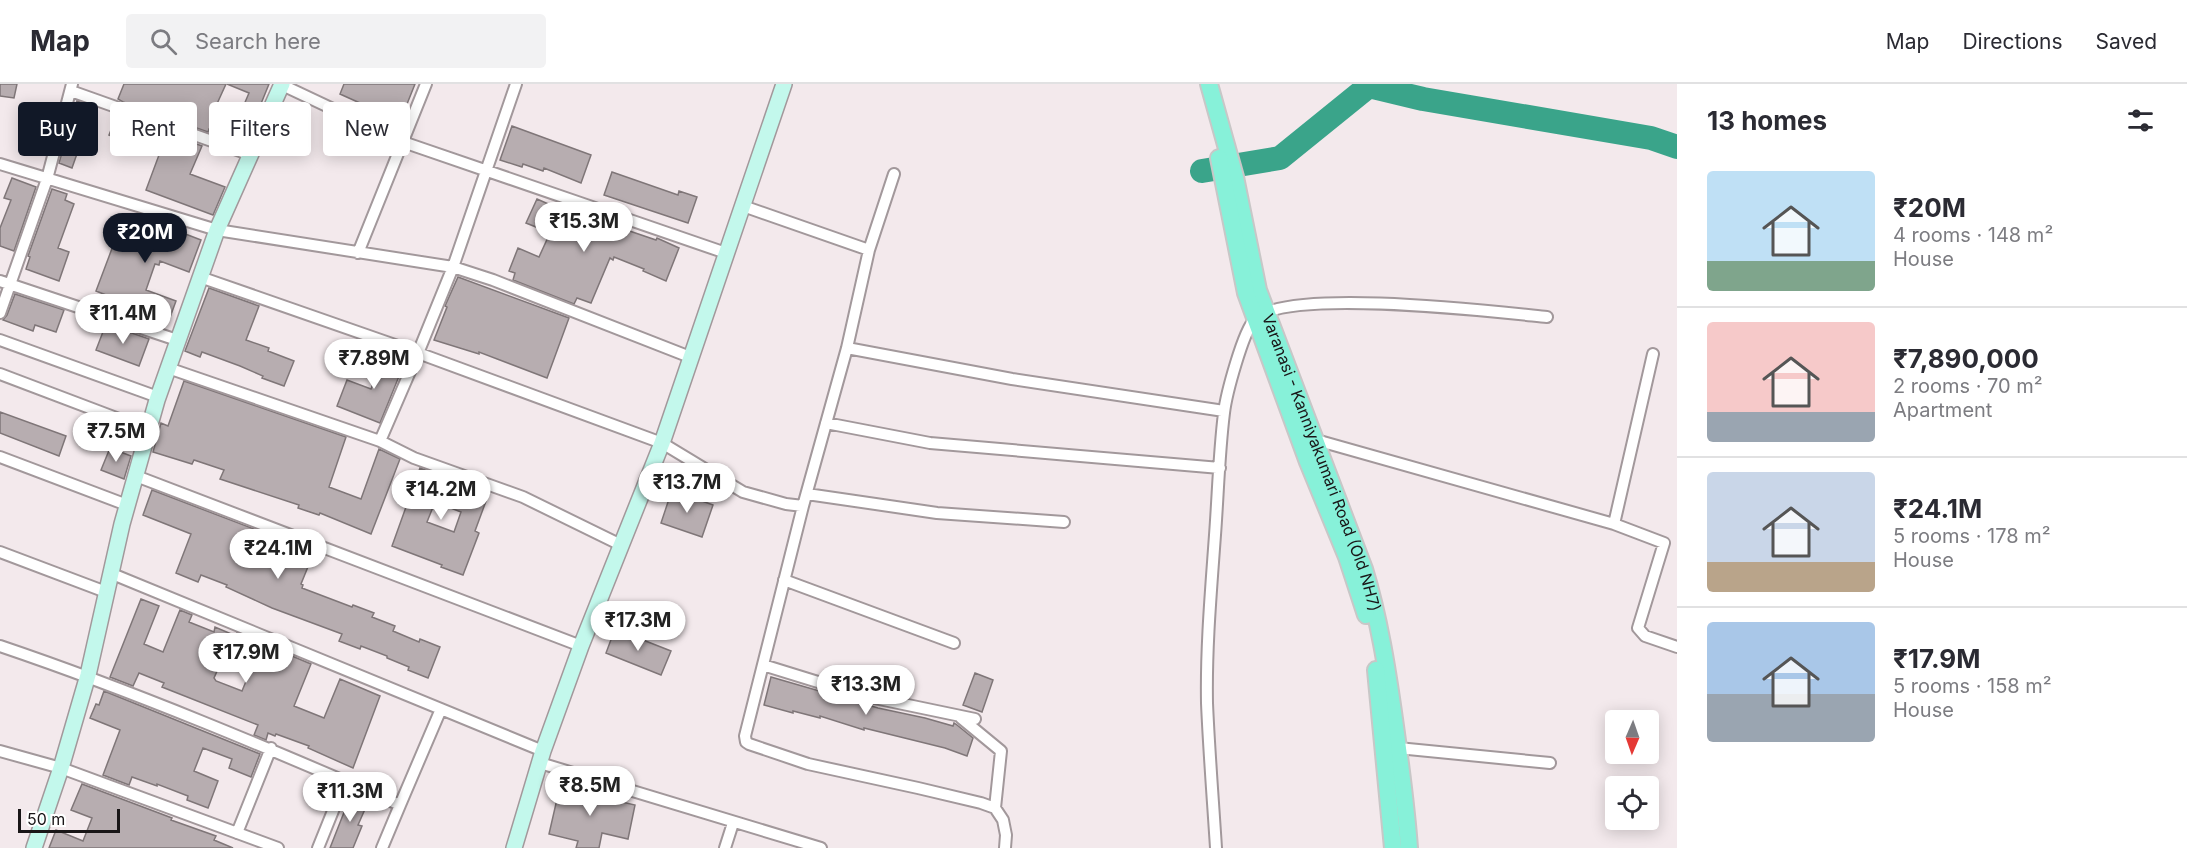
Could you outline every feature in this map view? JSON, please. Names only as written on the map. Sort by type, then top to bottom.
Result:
[{"type":"main road","name":"Varanasi - Kanniyakumari Road (Old NH7)","points":[[1199,84],[1220,142]]},
{"type":"main road","name":"Varanasi - Kanniyakumari Road (Old NH7)","points":[[1209,84],[1229,178],[1246,293],[1261,316],[1316,440],[1373,596],[1372,622],[1393,848]]},
{"type":"main road","name":"Varanasi - Kanniyakumari Road (Old NH7)","points":[[1261,316],[1308,462],[1372,622],[1388,678],[1409,848]]},
{"type":"street","points":[[274,102],[281,84],[323,104]]},
{"type":"street","points":[[410,124],[426,84]]},
{"type":"street","points":[[380,441],[453,267],[516,84]]},
{"type":"street","points":[[514,848],[542,757],[581,646],[662,443],[784,84]]},
{"type":"street","points":[[0,313],[5,283],[47,179],[72,87],[209,140]]},
{"type":"street","points":[[410,144],[726,254]]},
{"type":"street","points":[[34,848],[61,768],[88,675],[127,505],[158,397],[217,230],[251,156]]},
{"type":"street","points":[[358,253],[397,156]]},
{"type":"street","points":[[0,164],[217,230],[453,267],[493,280],[690,357]]},
{"type":"street","points":[[894,174],[869,250],[847,348],[803,506],[745,736],[749,744],[808,764],[995,808],[1003,820],[1006,835],[1005,848]]},
{"type":"street","points":[[743,206],[869,250]]},
{"type":"street","points":[[200,277],[418,353],[662,443],[743,492],[786,504],[803,506]]},
{"type":"street","points":[[5,283],[177,340]]},
{"type":"street","points":[[1216,848],[1207,703],[1207,643],[1224,411],[1245,336],[1261,316],[1295,306],[1378,304],[1438,306],[1547,317]]},
{"type":"street","points":[[0,340],[158,397]]},
{"type":"street","points":[[847,348],[1012,379],[1224,411]]},
{"type":"street","points":[[1614,524],[1653,354]]},
{"type":"street","points":[[168,368],[380,441],[414,458],[522,497],[621,545]]},
{"type":"street","points":[[0,374],[148,429]]},
{"type":"street","points":[[826,423],[930,443],[1220,468]]},
{"type":"street","points":[[1316,440],[1614,524],[1664,543],[1638,628],[1645,636],[1677,647]]},
{"type":"street","points":[[0,457],[127,505]]},
{"type":"street","points":[[136,476],[581,646]]},
{"type":"street","points":[[807,494],[937,513],[1064,522]]},
{"type":"street","points":[[0,552],[106,592]]},
{"type":"street","points":[[110,573],[441,709],[542,757],[733,823],[821,848]]},
{"type":"street","points":[[784,580],[954,643]]},
{"type":"street","points":[[0,646],[88,675],[271,748],[400,805]]},
{"type":"street","points":[[763,665],[860,695],[975,719]]},
{"type":"street","points":[[382,848],[441,709]]},
{"type":"street","points":[[959,716],[1001,751],[995,808]]},
{"type":"street","points":[[237,833],[271,748]]},
{"type":"street","points":[[1398,748],[1550,763]]},
{"type":"street","points":[[0,751],[61,768],[278,848]]},
{"type":"street","points":[[318,848],[345,781]]},
{"type":"street","points":[[725,848],[733,823]]},
{"type":"building","points":[[0,84],[17,84],[14,98],[0,96]]},
{"type":"building","points":[[124,84],[226,84],[218,102],[209,102],[208,132],[197,128],[197,102],[123,102],[118,99]]},
{"type":"building","points":[[227,84],[269,84],[262,102],[245,102],[249,93]]},
{"type":"building","points":[[344,84],[415,84],[408,102],[358,102],[340,94]]},
{"type":"building","points":[[512,126],[591,155],[581,183],[544,168],[543,171],[523,164],[522,167],[500,160]]},
{"type":"building","points":[[197,144],[202,146],[190,174],[225,187],[213,215],[146,190],[159,156],[197,156]]},
{"type":"building","points":[[61,156],[76,156],[72,168],[59,163]]},
{"type":"building","points":[[612,172],[678,195],[679,191],[697,197],[688,223],[604,195]]},
{"type":"building","points":[[12,178],[36,187],[14,251],[0,246],[0,228],[11,200],[4,198]]},
{"type":"building","points":[[52,189],[67,194],[65,200],[74,204],[58,248],[69,252],[59,281],[26,269],[30,257],[28,256]]},
{"type":"building","points":[[537,199],[555,207],[557,203],[679,248],[666,281],[614,257],[613,260],[610,258],[591,303],[577,298],[574,304],[513,280],[515,273],[509,271],[518,248],[539,257],[549,235],[545,233],[546,231],[526,223]]},
{"type":"building","points":[[125,214],[174,233],[175,230],[201,240],[189,272],[160,261],[159,265],[155,264],[146,290],[176,301],[169,320],[96,291]]},
{"type":"building","points":[[458,277],[569,318],[547,378],[479,352],[479,354],[434,340],[447,307],[445,306]]},
{"type":"building","points":[[209,288],[259,306],[246,340],[269,348],[268,351],[294,361],[284,386],[202,352],[200,357],[185,351]]},
{"type":"building","points":[[15,294],[64,310],[56,332],[35,325],[33,331],[3,320]]},
{"type":"building","points":[[106,324],[149,339],[139,366],[96,350]]},
{"type":"building","points":[[385,351],[406,359],[380,423],[337,406],[347,380],[371,389]]},
{"type":"building","points":[[184,381],[346,437],[329,487],[361,499],[379,449],[400,459],[371,534],[320,513],[319,515],[298,508],[299,505],[220,479],[224,470],[194,460],[192,464],[153,452],[161,423],[168,426]]},
{"type":"building","points":[[0,412],[66,436],[59,456],[0,433]]},
{"type":"building","points":[[110,448],[131,456],[124,479],[101,470]]},
{"type":"building","points":[[420,468],[489,493],[475,531],[479,533],[463,575],[392,546]],"holes":[[[435,502],[461,512],[454,532],[427,522]]]},
{"type":"building","points":[[152,490],[314,552],[301,584],[302,588],[374,613],[372,617],[395,626],[393,631],[419,642],[420,639],[440,647],[428,678],[408,670],[409,667],[387,656],[339,641],[342,634],[272,608],[226,587],[227,585],[201,575],[198,582],[176,573],[191,534],[143,515]]},
{"type":"building","points":[[672,490],[713,505],[702,537],[661,523]]},
{"type":"building","points":[[141,599],[159,606],[144,644],[163,652],[180,610],[192,615],[189,622],[214,632],[215,627],[236,636],[237,633],[311,664],[294,706],[324,718],[340,679],[380,696],[353,768],[308,748],[309,746],[276,734],[275,736],[268,733],[266,740],[254,735],[258,725],[162,687],[164,683],[139,673],[133,686],[110,677]],"holes":[[[223,658],[251,669],[242,691],[216,681],[214,678]]]},
{"type":"building","points":[[615,629],[671,651],[661,675],[606,653]]},
{"type":"building","points":[[975,673],[993,680],[982,712],[963,705]]},
{"type":"building","points":[[771,677],[878,708],[953,726],[954,723],[973,738],[967,756],[945,748],[864,728],[864,730],[820,716],[820,718],[793,711],[793,713],[764,705]]},
{"type":"building","points":[[104,691],[260,754],[251,777],[229,768],[232,759],[203,748],[194,771],[218,781],[208,808],[187,800],[188,796],[157,784],[157,786],[132,777],[129,785],[103,775],[120,730],[90,718],[96,704],[99,705]]},
{"type":"building","points":[[82,784],[216,836],[214,840],[233,848],[49,848],[56,830],[83,841],[92,818],[71,810]]},
{"type":"building","points":[[560,786],[610,794],[609,799],[635,805],[628,839],[602,833],[599,848],[576,848],[578,841],[549,834]]},
{"type":"building","points":[[352,792],[369,800],[358,825],[362,826],[353,848],[330,848]]},
{"type":"waterway","points":[[1202,171],[1280,158],[1369,86],[1423,99],[1651,138],[1677,147]]}]
